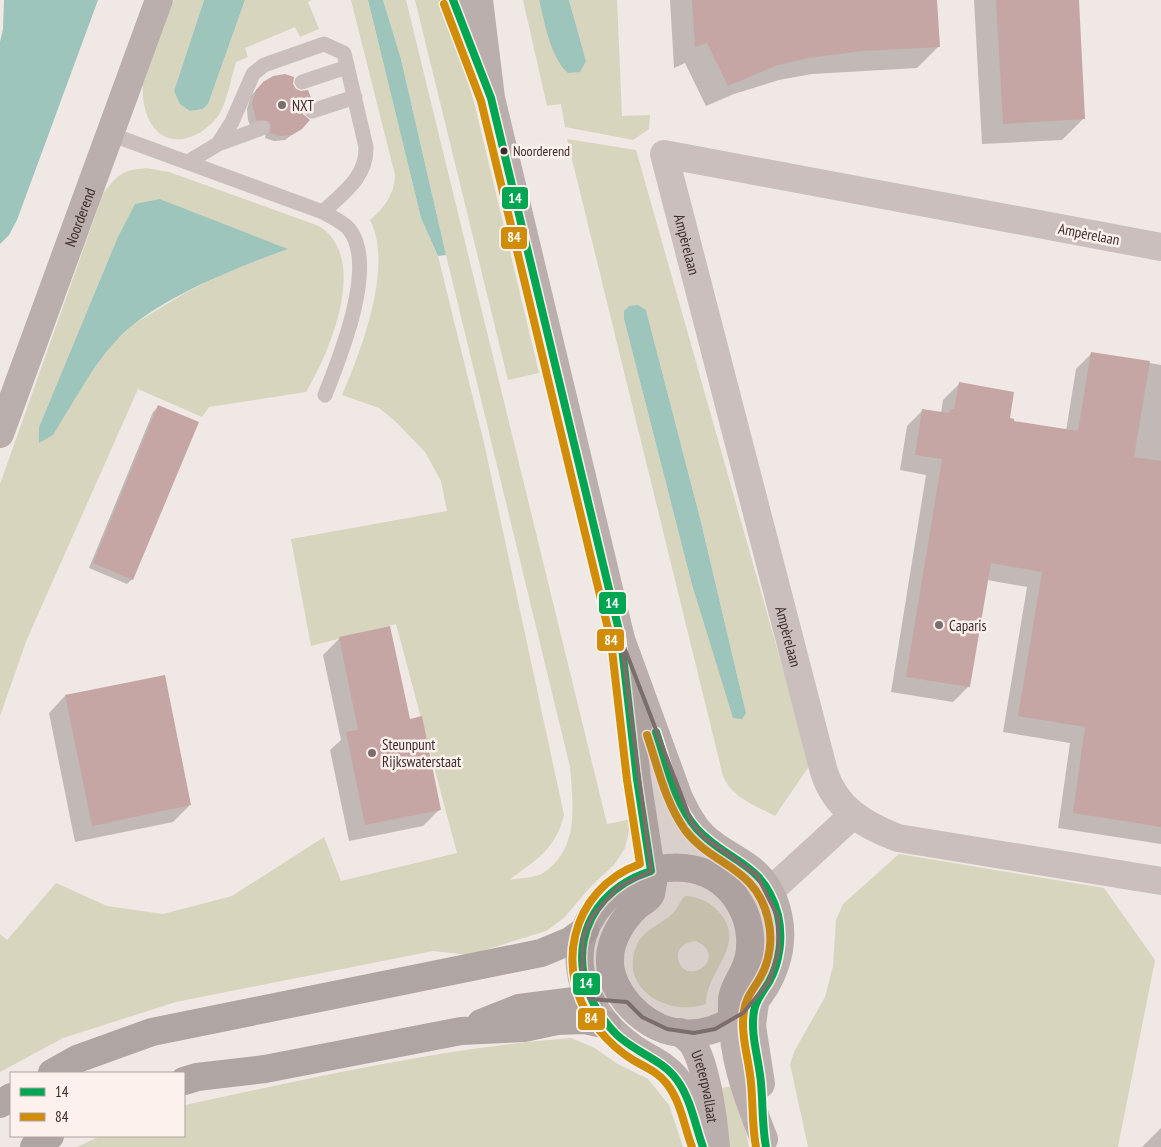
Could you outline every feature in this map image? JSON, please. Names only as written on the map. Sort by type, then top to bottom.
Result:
[{"type":"highway","points":[[54,1072],[77,1059],[152,1032],[541,953],[570,941],[585,930]]},
{"type":"highway","points":[[461,1031],[519,1008],[575,999],[590,999]]},
{"type":"highway","points":[[185,1081],[196,1077],[265,1069],[461,1031],[524,1028],[557,1021],[585,1020],[607,1025]]},
{"type":"highway","points":[[34,1147],[49,1137]]},
{"type":"street","name":"Noorderend","points":[[0,434],[159,0]]},
{"type":"street","points":[[453,0],[491,98]]},
{"type":"street","points":[[480,0],[491,98],[621,639],[679,798],[692,823],[704,837],[746,864],[757,875],[769,892],[778,917],[780,942],[773,974],[755,1002],[732,1021],[715,1029],[694,1033],[680,1032],[654,1024],[642,1017],[627,1002],[616,985],[610,958],[614,940],[625,919],[651,895],[651,871],[637,779],[621,639]]},
{"type":"street","name":"Ampèrelaan","points":[[1161,247],[664,154],[827,784],[838,800],[853,815],[870,827],[898,838],[1161,881]]},
{"type":"street","points":[[731,892],[769,892],[853,815]]},
{"type":"street","points":[[585,930],[592,916],[606,897],[631,878],[651,871],[681,868],[694,870],[717,880],[731,892],[745,914],[750,938],[745,970],[731,998],[732,1037],[742,1083],[765,1143]]},
{"type":"street","name":"Ureterpvallaat","points":[[585,930],[580,968],[590,999],[607,1025],[631,1046],[658,1061],[674,1076],[685,1093],[703,1147]]},
{"type":"street","points":[[590,999],[627,1002]]},
{"type":"street","points":[[755,1002],[752,1026],[761,1080],[765,1143]]},
{"type":"street","name":"Ureterpvallaat","points":[[680,1032],[694,1046],[701,1066],[714,1122],[716,1147]]},
{"type":"lane","points":[[218,144],[246,102],[253,74],[264,65],[324,44],[344,53],[366,147],[367,160],[354,183],[323,212]]},
{"type":"lane","points":[[302,82],[347,67]]},
{"type":"lane","points":[[312,111],[354,97]]},
{"type":"lane","points":[[188,162],[218,144],[262,128]]},
{"type":"lane","points":[[110,134],[323,212],[348,228],[353,236],[359,262],[358,286],[346,338],[326,395]]},
{"type":"highlighted area","points":[[621,639],[692,823],[704,837],[757,875],[778,917],[779,950],[769,982],[743,1013],[715,1029],[694,1033],[667,1029],[642,1017],[627,1002],[590,999],[582,978],[583,937],[592,916],[618,887],[651,871]]},
{"type":"shaded area","points":[[174,0],[204,0],[174,91],[190,111],[203,109],[208,104],[245,0],[312,0],[308,2],[319,29],[300,37],[295,27],[245,48],[248,57],[236,62],[223,107],[218,116],[201,132],[187,138],[175,139],[165,136],[156,130],[145,110],[143,97],[143,84]]},
{"type":"shaded area","points":[[351,0],[368,0],[421,218],[438,256],[484,443],[564,815],[556,837],[550,845],[536,860],[509,880],[540,875],[555,863],[563,852],[569,839],[572,825],[573,810],[570,767],[446,255],[401,59],[383,0],[406,0],[607,824],[632,819],[625,848],[614,865],[592,885],[564,918],[546,931],[469,955],[433,951],[176,1002],[63,1038],[0,1072],[0,934],[7,940],[56,883],[107,906],[163,914],[232,896],[324,837],[341,881],[457,853],[396,624],[311,646],[291,539],[447,511],[441,481],[425,452],[395,421],[379,408],[342,395],[366,332],[377,284],[378,261],[376,239],[370,220],[391,195],[395,175]]},
{"type":"shaded area","points":[[415,0],[442,0],[474,102],[539,373],[508,380]]},
{"type":"shaded area","points":[[523,0],[539,0],[554,52],[586,61],[569,0],[617,0],[622,116],[650,115],[649,129],[633,140],[565,127],[561,104],[547,106]]},
{"type":"shaded area","points":[[567,139],[636,150],[810,765],[775,816],[738,795],[727,784],[723,776]],"holes":[[[646,310],[701,522],[746,713],[691,581],[624,319],[624,311]]]},
{"type":"shaded area","points":[[146,168],[169,172],[319,226],[334,241],[342,260],[344,282],[341,306],[325,354],[306,392],[209,407],[202,417],[138,389],[27,639],[0,716],[0,484],[103,194],[116,178],[131,170]],"holes":[[[160,199],[287,249],[221,275],[185,293],[134,324],[114,342],[40,442],[39,427],[117,239]]]},
{"type":"shaded area","points":[[899,854],[1104,888],[1155,960],[1118,1147],[808,1147],[790,1064],[795,1050],[825,997],[833,966],[836,920],[843,904]]},
{"type":"shaded area","points":[[684,897],[698,898],[713,906],[726,921],[729,933],[728,945],[712,979],[706,1004],[692,1007],[677,1007],[651,996],[641,987],[635,976],[633,962],[636,947],[643,935],[670,916]],"holes":[[[696,941],[705,947],[709,954],[708,961],[704,966],[691,971],[684,969],[679,962],[679,950],[684,945]]]},
{"type":"shaded area","points":[[571,1038],[595,1048],[616,1063],[648,1079],[669,1105],[683,1147],[77,1147],[98,1137],[185,1137],[185,1105],[425,1056]]},
{"type":"shaded area","points":[[736,1085],[749,1147],[726,1147],[714,1090]]},
{"type":"water","points":[[4,0],[98,0],[17,220],[9,235],[0,244],[0,42],[3,29]]},
{"type":"water","points":[[204,0],[245,0],[208,104],[203,109],[190,111],[180,104],[174,91]]},
{"type":"water","points":[[368,0],[383,0],[401,59],[446,255],[438,256],[421,218]]},
{"type":"water","points":[[539,0],[569,0],[586,61],[580,72],[568,73],[557,58],[552,49]]},
{"type":"water","points":[[160,199],[288,249],[195,287],[149,313],[114,343],[97,365],[53,435],[39,443],[39,427],[117,239],[135,204]]},
{"type":"water","points":[[638,305],[646,310],[701,522],[746,713],[742,719],[733,718],[691,581],[624,319],[624,311],[629,306]]},
{"type":"building","points":[[692,0],[937,0],[940,47],[862,51],[808,58],[775,66],[728,86],[707,43],[695,47]]},
{"type":"building","points":[[996,0],[1079,0],[1085,119],[1003,124]]},
{"type":"building","points":[[285,74],[294,77],[293,84],[296,89],[301,91],[308,90],[312,101],[305,104],[303,109],[303,114],[310,120],[302,129],[292,135],[280,136],[270,133],[271,125],[268,121],[256,120],[252,103],[256,90],[263,82],[273,76]]},
{"type":"building","points":[[1091,352],[1150,361],[1134,457],[1161,461],[1161,827],[1073,813],[1085,727],[1018,716],[1042,572],[991,563],[970,687],[906,677],[942,459],[915,455],[922,409],[949,413],[950,409],[954,409],[959,382],[1014,392],[1010,418],[1014,419],[1014,421],[1078,431]]},
{"type":"building","points":[[158,405],[199,422],[133,580],[93,563]]},
{"type":"building","points":[[390,626],[410,719],[422,716],[441,810],[365,825],[346,732],[358,730],[339,637]]},
{"type":"building","points":[[165,675],[191,805],[92,826],[65,695]]},
{"type":"transit line","name":"14","points":[[453,0],[491,98],[621,639],[637,779],[651,871],[625,883],[605,899],[591,919],[584,941],[582,964],[587,988],[599,1012],[616,1034],[631,1046],[664,1066],[677,1080],[689,1104],[703,1147]]},
{"type":"transit line","name":"84","points":[[444,4],[481,101],[611,641],[627,780],[640,864],[616,876],[597,893],[584,913],[575,935],[572,959],[575,984],[584,1008],[599,1030],[614,1046],[655,1073],[667,1084],[679,1106],[692,1147]]},
{"type":"transit line","name":"14","points":[[656,732],[672,783],[689,819],[709,840],[754,873],[772,897],[778,915],[780,923],[778,958],[773,974],[756,1003],[753,1020],[761,1083],[766,1147]]},
{"type":"transit line","name":"84","points":[[647,735],[667,796],[685,830],[696,842],[744,877],[754,888],[762,901],[770,926],[768,957],[760,978],[746,1002],[743,1020],[751,1083],[756,1147]]},
{"type":"place","name":"NXT","points":[[282,105]]},
{"type":"place","name":"Noorderend","points":[[504,151]]},
{"type":"place","name":"Caparis","points":[[939,625]]},
{"type":"place","name":"Steunpunt Rijkswaterstaat","points":[[372,753]]}]
